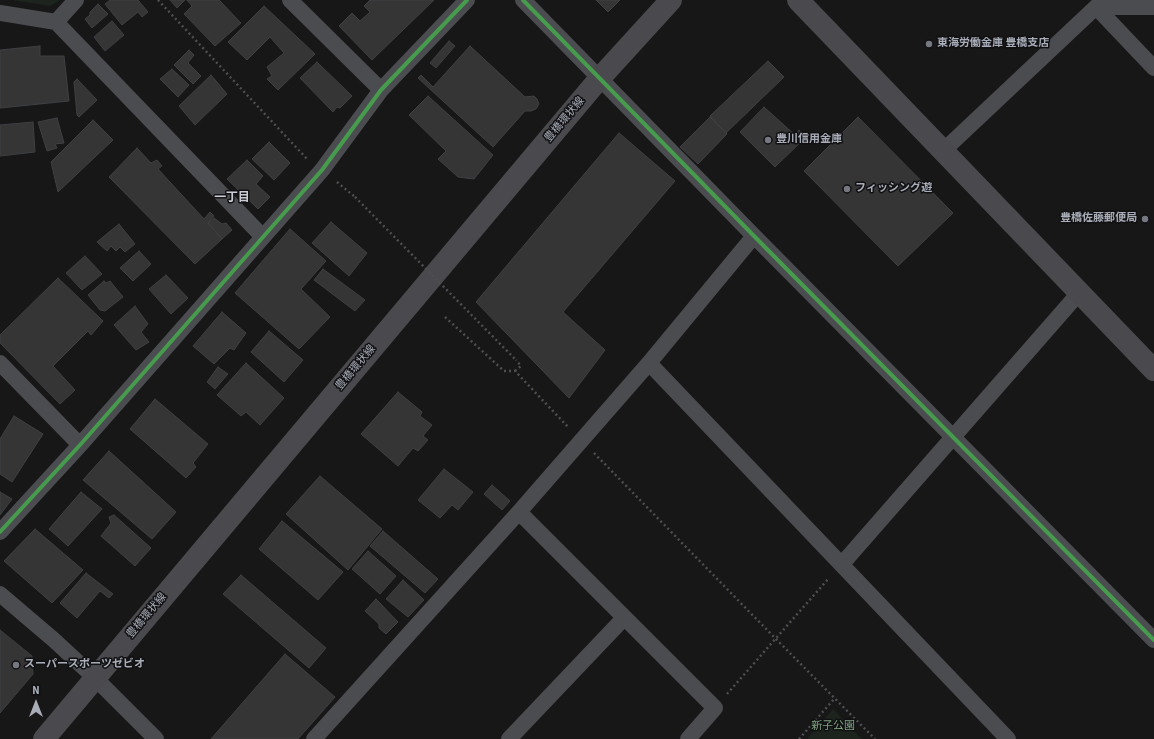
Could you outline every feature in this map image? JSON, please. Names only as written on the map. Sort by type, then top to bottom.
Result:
[{"type":"main road","name":"豊橋環状線","points":[[44,739],[599,79],[672,0]]},
{"type":"main road","points":[[798,0],[1154,370]]},
{"type":"street","points":[[56,22],[76,0]]},
{"type":"street","points":[[290,0],[381,90]]},
{"type":"street","points":[[0,532],[80,445],[322,170],[381,90],[467,0]]},
{"type":"street","points":[[523,0],[599,79],[1154,640]]},
{"type":"street","points":[[1096,7],[1154,68]]},
{"type":"street","points":[[943,151],[1096,7],[1154,7]]},
{"type":"street","points":[[0,13],[56,22],[263,237]]},
{"type":"street","points":[[314,739],[519,512],[649,362],[754,236]]},
{"type":"street","points":[[842,564],[1080,293]]},
{"type":"street","points":[[649,362],[1008,739]]},
{"type":"street","points":[[0,363],[80,445]]},
{"type":"street","points":[[519,512],[715,708],[688,739]]},
{"type":"street","points":[[0,594],[54,640],[96,679],[156,739]]},
{"type":"street","points":[[509,739],[624,618]]},
{"type":"path","points":[[158,0],[310,163],[322,170],[355,197],[521,366],[514,371],[504,371],[445,317]]},
{"type":"path","points":[[514,371],[875,739]]},
{"type":"path","points":[[715,708],[775,638],[842,564]]},
{"type":"path","points":[[799,739],[835,698]]},
{"type":"green space","points":[[12,0],[60,0],[50,6]]},
{"type":"green space","name":"新子公園","points":[[833,709],[862,739],[807,739]]},
{"type":"building","points":[[110,0],[138,0],[148,12],[142,17],[138,12],[122,25],[105,4]]},
{"type":"building","points":[[170,0],[185,0],[177,8]]},
{"type":"building","points":[[187,0],[219,0],[241,23],[215,46],[184,14],[192,6]]},
{"type":"building","points":[[370,0],[434,0],[372,60],[339,26],[352,13],[360,21],[370,12],[364,6]]},
{"type":"building","points":[[596,0],[620,0],[608,12]]},
{"type":"building","points":[[98,4],[108,14],[92,28],[85,19]]},
{"type":"building","points":[[264,6],[315,54],[278,90],[267,79],[272,76],[267,67],[284,53],[270,37],[247,60],[228,42]]},
{"type":"building","points":[[112,21],[124,35],[105,51],[94,37]]},
{"type":"building","points":[[449,41],[455,46],[436,68],[430,63]]},
{"type":"building","points":[[40,46],[40,56],[64,56],[69,101],[0,108],[0,50]]},
{"type":"building","points":[[470,46],[525,97],[534,96],[539,104],[536,109],[525,111],[493,147],[418,78],[421,75],[433,87]]},
{"type":"building","points":[[189,50],[194,55],[188,63],[201,76],[193,84],[174,65]]},
{"type":"building","points":[[768,61],[784,77],[726,133],[710,116]]},
{"type":"building","points":[[317,62],[352,96],[340,108],[337,107],[333,112],[300,78]]},
{"type":"building","points":[[172,69],[189,85],[178,97],[160,79]]},
{"type":"building","points":[[211,75],[227,94],[195,125],[179,106]]},
{"type":"building","points":[[77,79],[97,100],[79,117],[77,115],[74,82]]},
{"type":"building","points":[[428,96],[493,155],[474,179],[458,177],[438,159],[446,151],[409,115]]},
{"type":"building","points":[[764,107],[795,135],[799,130],[806,137],[775,167],[740,132]]},
{"type":"building","points":[[710,117],[727,134],[698,164],[680,147]]},
{"type":"building","points":[[858,117],[953,213],[898,266],[804,171]]},
{"type":"building","points":[[57,118],[64,143],[55,144],[57,148],[47,151],[38,122]]},
{"type":"building","points":[[93,120],[113,140],[58,192],[51,162]]},
{"type":"building","points":[[33,122],[35,152],[0,156],[0,125]]},
{"type":"building","points":[[619,133],[675,181],[563,312],[605,350],[569,398],[476,302]]},
{"type":"building","points":[[269,142],[290,163],[274,180],[252,159]]},
{"type":"building","points":[[137,148],[151,163],[157,160],[162,166],[158,169],[204,219],[210,212],[214,216],[208,223],[222,239],[195,264],[109,177]]},
{"type":"building","points":[[247,160],[263,176],[256,184],[270,197],[258,209],[227,179]]},
{"type":"building","points":[[214,218],[222,224],[226,223],[232,230],[222,239],[208,223]]},
{"type":"building","points":[[331,222],[367,253],[349,276],[312,243]]},
{"type":"building","points":[[119,224],[135,244],[125,252],[120,247],[116,251],[111,246],[107,251],[97,242]]},
{"type":"building","points":[[290,229],[326,261],[301,289],[330,317],[299,349],[235,293]]},
{"type":"building","points":[[139,251],[151,264],[133,281],[120,268]]},
{"type":"building","points":[[85,256],[102,274],[82,290],[66,273]]},
{"type":"building","points":[[323,269],[365,300],[355,311],[314,280]]},
{"type":"building","points":[[166,275],[188,298],[171,314],[149,289]]},
{"type":"building","points":[[58,278],[103,321],[91,335],[88,331],[53,366],[75,390],[60,404],[0,343],[0,335]]},
{"type":"building","points":[[104,281],[106,283],[110,281],[123,297],[105,311],[100,310],[88,295]]},
{"type":"building","points":[[135,306],[148,324],[141,332],[149,342],[136,350],[114,325]]},
{"type":"building","points":[[222,312],[246,333],[234,350],[230,348],[214,364],[193,346]]},
{"type":"building","points":[[269,331],[303,360],[284,382],[251,352]]},
{"type":"building","points":[[246,363],[284,398],[260,425],[246,412],[241,416],[217,395]]},
{"type":"building","points":[[218,367],[228,374],[215,389],[207,382]]},
{"type":"building","points":[[398,392],[422,412],[420,416],[432,425],[423,436],[428,440],[418,451],[413,448],[398,466],[361,434]]},
{"type":"building","points":[[155,399],[208,444],[193,463],[196,467],[186,478],[130,429]]},
{"type":"building","points":[[14,416],[43,434],[12,482],[0,474],[0,439]]},
{"type":"building","points":[[109,451],[176,512],[152,539],[83,480]]},
{"type":"building","points":[[444,469],[473,492],[458,510],[452,505],[440,518],[418,500]]},
{"type":"building","points":[[320,476],[382,529],[348,570],[286,514]]},
{"type":"building","points":[[492,485],[510,501],[502,510],[484,494]]},
{"type":"building","points":[[0,492],[12,499],[0,515]]},
{"type":"building","points":[[81,492],[102,509],[68,546],[49,529]]},
{"type":"building","points":[[114,515],[151,548],[135,566],[101,536],[111,523],[109,517]]},
{"type":"building","points":[[282,521],[343,572],[318,600],[259,549]]},
{"type":"building","points":[[35,529],[83,570],[52,603],[4,561]]},
{"type":"building","points":[[383,531],[438,579],[425,593],[370,546]]},
{"type":"building","points":[[368,551],[396,576],[380,594],[352,569]]},
{"type":"building","points":[[86,573],[113,594],[109,598],[100,591],[77,618],[60,603]]},
{"type":"building","points":[[241,575],[326,648],[309,668],[223,594]]},
{"type":"building","points":[[403,580],[424,600],[408,617],[386,599]]},
{"type":"building","points":[[376,599],[398,622],[386,634],[379,628],[379,624],[365,611]]},
{"type":"building","name":"スーパースポーツゼビオ","points":[[0,630],[32,656],[33,674],[0,713]]},
{"type":"building","points":[[285,654],[335,697],[298,739],[211,739]]},
{"type":"cycle path","points":[[0,532],[80,445],[322,170],[381,90],[467,0]]},
{"type":"cycle path","points":[[523,0],[1154,640]]},
{"type":"place","name":"東海労働金庫 豊橋支店","points":[[929,44]]},
{"type":"place","name":"豊川信用金庫","points":[[768,140]]},
{"type":"place","name":"フィッシング遊","points":[[847,189]]},
{"type":"place","name":"豊橋佐藤郵便局","points":[[1145,219]]},
{"type":"place","name":"スーパースポーツゼビオ","points":[[16,665]]},
{"type":"district","name":"一丁目","points":[[232,198]]}]
